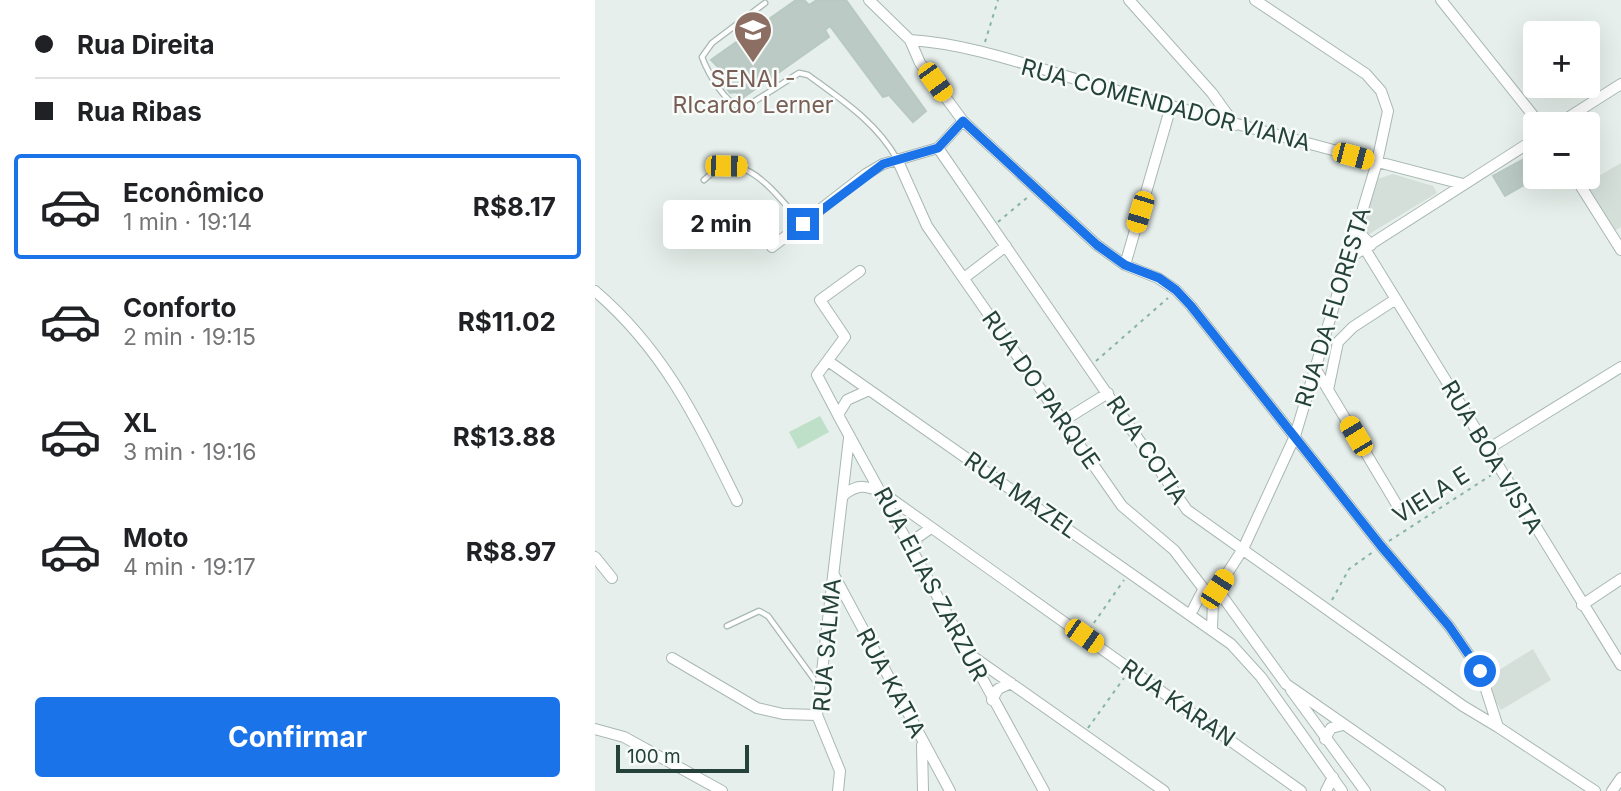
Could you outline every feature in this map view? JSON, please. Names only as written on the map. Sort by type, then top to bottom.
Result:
[{"type":"street","points":[[869,0],[910,40],[921,63],[963,121],[1081,232],[1125,265],[1159,278],[1176,290],[1381,546],[1449,626],[1480,671],[1498,727]]},
{"type":"street","points":[[1129,0],[1212,93],[1235,125]]},
{"type":"street","name":"RUA DA FLORESTA","points":[[1212,629],[1213,601],[1217,589],[1243,549],[1295,436],[1377,162],[1388,111],[1381,91],[1366,74],[1255,0]]},
{"type":"street","points":[[1441,0],[1530,112]]},
{"type":"street","name":"RUA COMENDADOR VIANA","points":[[910,40],[934,41],[981,53],[1235,125],[1463,184]]},
{"type":"street","points":[[1577,112],[1621,85]]},
{"type":"street","points":[[1125,265],[1171,106]]},
{"type":"street","points":[[772,247],[866,174],[897,159],[938,148],[963,121]]},
{"type":"street","points":[[1346,260],[1523,146]]},
{"type":"street","name":"RUA COTIA","points":[[938,148],[1187,510],[1463,706],[1595,791]]},
{"type":"street","name":"RUA DO PARQUE","points":[[897,159],[927,226],[1122,506],[1174,550],[1213,601]]},
{"type":"street","points":[[1583,189],[1621,250]]},
{"type":"street","name":"RUA BOA VISTA","points":[[1356,229],[1582,605],[1621,664]]},
{"type":"street","points":[[964,278],[1006,246]]},
{"type":"street","points":[[828,362],[845,337],[820,300],[860,271]]},
{"type":"street","points":[[595,291],[639,331],[692,410],[737,501]]},
{"type":"street","points":[[1328,390],[1338,342],[1353,327],[1396,299]]},
{"type":"street","name":"RUA MAZEL","points":[[828,362],[1131,571],[1231,644],[1262,677],[1342,791]]},
{"type":"street","name":"RUA ELIAS ZARZUR","points":[[828,362],[819,369],[817,375],[1044,791]]},
{"type":"street","points":[[1488,449],[1621,367]]},
{"type":"street","points":[[1315,368],[1397,505]]},
{"type":"street","points":[[838,415],[847,400],[869,390]]},
{"type":"street","points":[[1063,421],[1108,393]]},
{"type":"street","name":"RUA SALMA","points":[[838,791],[839,771],[817,715],[849,438]]},
{"type":"street","points":[[844,495],[850,489],[864,486],[883,493]]},
{"type":"street","name":"RUA KARAN","points":[[883,493],[1301,791]]},
{"type":"street","points":[[912,552],[918,537],[931,527]]},
{"type":"street","points":[[595,557],[612,578]]},
{"type":"street","name":"RUA KATIA","points":[[834,574],[950,791]]},
{"type":"street","points":[[1582,605],[1621,579]]},
{"type":"street","points":[[1217,589],[1365,791]]},
{"type":"street","points":[[1190,615],[1203,590]]},
{"type":"street","points":[[969,653],[1164,791]]},
{"type":"street","points":[[672,658],[757,708],[783,714],[817,715]]},
{"type":"street","points":[[992,700],[998,689],[1011,683]]},
{"type":"street","points":[[1286,684],[1440,791]]},
{"type":"street","points":[[1325,739],[1331,728],[1343,724]]},
{"type":"street","points":[[595,729],[624,737],[722,791]]},
{"type":"street","points":[[922,741],[923,791]]},
{"type":"street","points":[[1326,791],[1333,777]]},
{"type":"street","points":[[1612,791],[1621,778]]},
{"type":"lane","points":[[765,3],[703,52],[703,62],[728,97],[736,106],[744,108],[799,73],[808,75],[865,118],[881,135],[897,159]]},
{"type":"lane","points":[[704,180],[713,171],[726,166],[740,166],[755,173],[803,224]]},
{"type":"lane","points":[[727,626],[759,611],[768,616],[821,690]]},
{"type":"path","points":[[981,53],[999,0]]},
{"type":"path","points":[[992,227],[1037,189]]},
{"type":"path","points":[[1089,366],[1176,290]]},
{"type":"path","name":"VIELA E","points":[[1327,610],[1349,569],[1500,470]]},
{"type":"path","points":[[1084,636],[1131,571]]},
{"type":"path","points":[[1083,735],[1131,669]]},
{"type":"shaded area","points":[[1621,163],[1621,227],[1614,231],[1588,189],[1600,189],[1600,175]]},
{"type":"shaded area","points":[[1393,174],[1433,186],[1437,193],[1366,236],[1358,227],[1374,180]]},
{"type":"shaded area","points":[[1533,649],[1551,680],[1501,710],[1483,680]]},
{"type":"green space","points":[[820,416],[829,432],[798,449],[789,432]]},
{"type":"building","name":"SENAI - RIcardo Lerner","points":[[796,0],[804,0],[809,5],[817,0],[846,0],[926,111],[913,122],[889,95],[883,97],[830,26],[825,30],[829,37],[741,99],[736,92],[730,93],[714,71],[719,68],[711,60]]},
{"type":"building","points":[[1523,160],[1523,186],[1505,196],[1493,176]]},
{"type":"place","name":"SENAI - RIcardo Lerner","points":[[753,64]]},
{"type":"route","points":[[803,224],[866,174],[883,164],[938,148],[963,121],[1097,245],[1125,265],[1159,278],[1176,290],[1381,546],[1449,626],[1480,671]]}]
